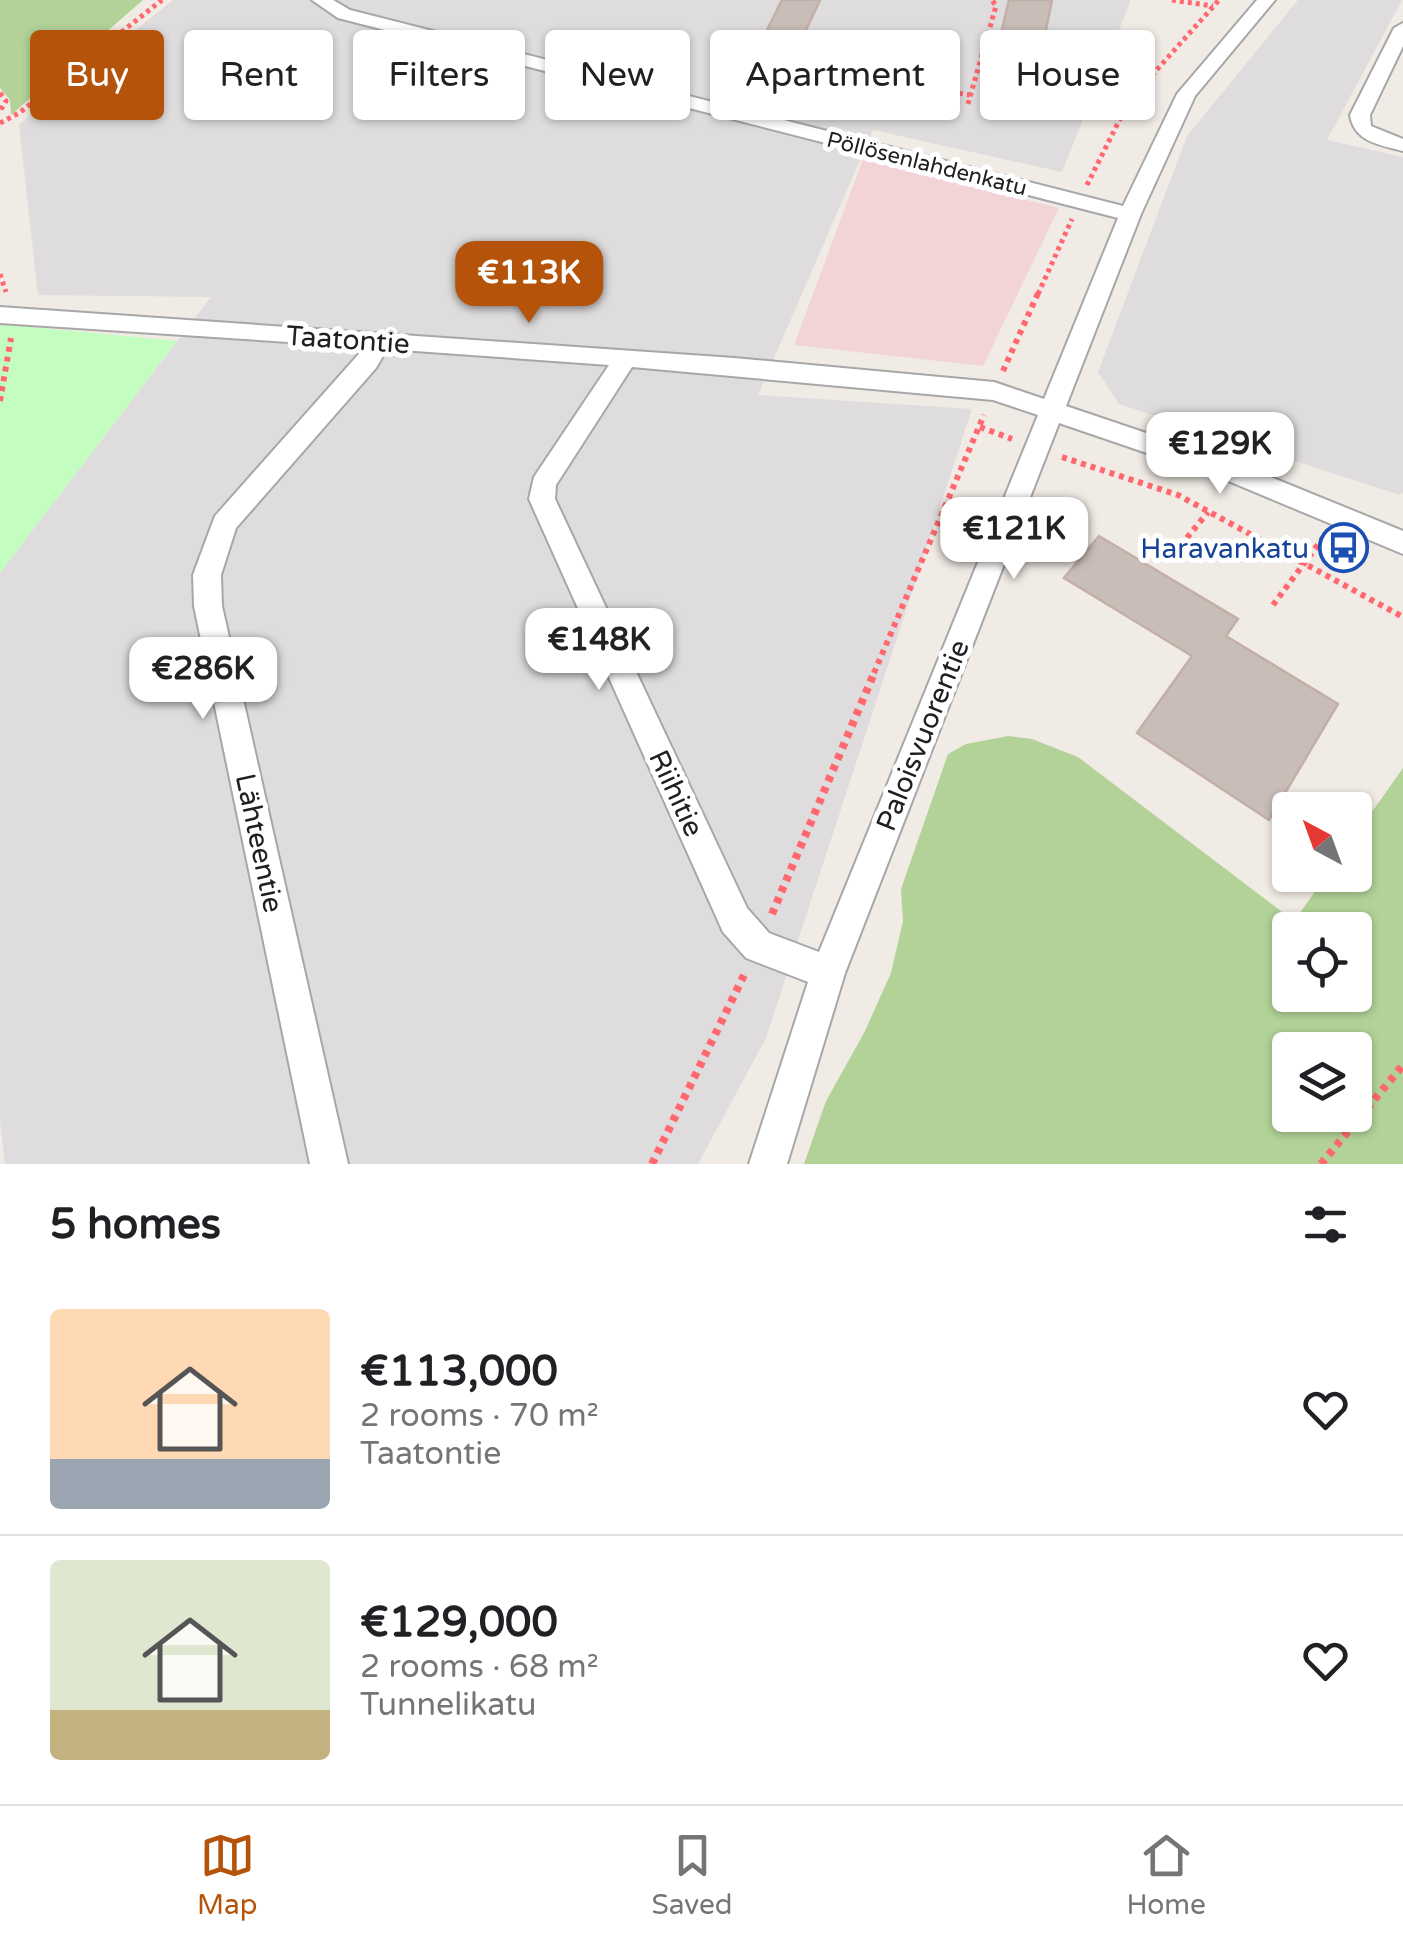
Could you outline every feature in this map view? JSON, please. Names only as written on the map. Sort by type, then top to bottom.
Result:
[{"type":"street","name":"Pöllösenlahdenkatu","points":[[321,0],[344,14],[1130,214]]},
{"type":"street","name":"Paloisvuorentie","points":[[768,1164],[828,973],[1130,214],[1186,94],[1266,0]]},
{"type":"street","points":[[1403,28],[1360,115],[1362,128],[1371,136],[1403,146]]},
{"type":"street","name":"Taatontie","points":[[0,315],[920,381],[994,391],[1235,473],[1403,544]]},
{"type":"street","name":"Lähteentie","points":[[329,1164],[208,606],[207,575],[224,523],[368,362],[379,342]]},
{"type":"street","name":"Riihitie","points":[[626,359],[544,484],[542,499],[736,920],[758,946]]},
{"type":"street","points":[[758,946],[828,973]]},
{"type":"path","points":[[0,123],[162,0]]},
{"type":"path","points":[[968,104],[996,6],[992,0]]},
{"type":"path","points":[[1172,0],[1216,3]]},
{"type":"path","points":[[652,1164],[758,946],[994,391],[1128,101],[1216,3]]},
{"type":"path","points":[[0,93],[6,101],[0,111]]},
{"type":"path","points":[[960,93],[970,95]]},
{"type":"path","points":[[980,426],[1007,437]]},
{"type":"path","points":[[1062,458],[1154,484],[1403,617]]},
{"type":"path","points":[[1168,561],[1208,512]]},
{"type":"path","points":[[1273,605],[1339,517]]},
{"type":"path","points":[[1321,1164],[1403,1064]]},
{"type":"shaded area","points":[[173,0],[1131,0],[1119,30],[980,30],[980,120],[1083,120],[1062,172],[873,130],[758,395],[972,409],[766,1038],[698,1164],[5,1164],[0,1121],[0,573],[211,297],[38,295],[19,124],[30,115],[30,120],[164,120],[164,30],[136,30]]},
{"type":"shaded area","points":[[1298,0],[1402,0],[1327,140],[1403,157],[1400,495],[1119,404],[1098,372],[1187,136]]},
{"type":"shaded area","points":[[863,159],[1059,208],[983,366],[794,345]]},
{"type":"green space","points":[[0,0],[143,0],[109,30],[30,30],[30,98],[11,115],[10,100],[0,88]]},
{"type":"green space","points":[[1,324],[177,341],[0,573],[0,335]]},
{"type":"green space","points":[[1008,736],[1032,739],[1078,757],[1282,912],[1272,912],[1272,1012],[1372,1012],[1372,912],[1300,912],[1315,892],[1372,892],[1372,812],[1403,768],[1403,1164],[804,1164],[826,1101],[864,1033],[891,973],[903,921],[901,889],[948,754],[966,744]]},
{"type":"building","points":[[782,0],[820,0],[806,30],[767,30]]},
{"type":"building","points":[[1009,0],[1052,0],[1046,30],[1002,30]]},
{"type":"building","points":[[1099,536],[1238,619],[1226,636],[1338,704],[1286,792],[1272,792],[1269,820],[1137,733],[1192,656],[1064,578]]},
{"type":"place","name":"Haravankatu","points":[[1344,548]]}]
